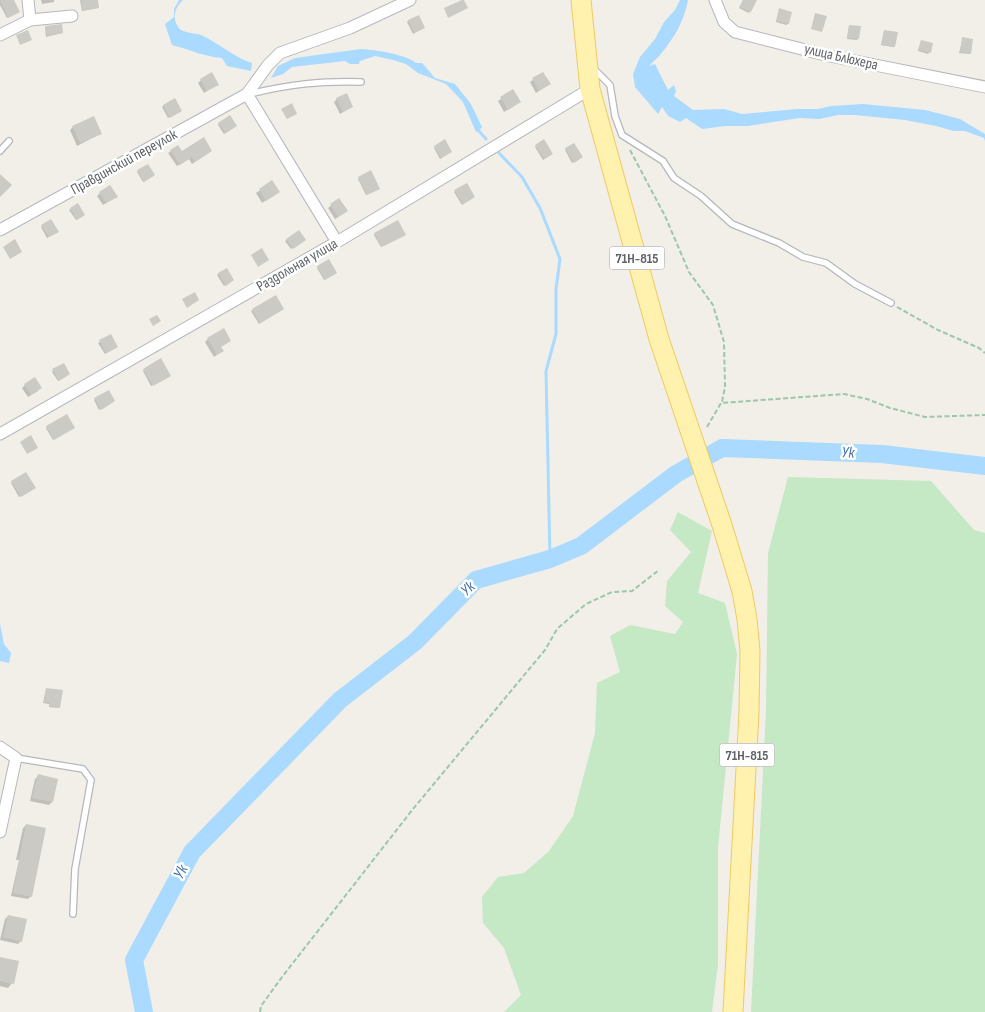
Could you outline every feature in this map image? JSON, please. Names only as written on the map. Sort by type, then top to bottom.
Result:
[{"type":"main road","name":"71Н-815","points":[[581,0],[590,89],[659,339],[722,525],[742,590],[747,619],[750,651],[749,712],[733,1012]]},
{"type":"street","points":[[28,0],[30,20]]},
{"type":"street","name":"Правдинский переулок","points":[[0,230],[247,94],[268,65],[280,53],[350,28],[410,0]]},
{"type":"street","name":"улица Блюхера","points":[[715,0],[724,22],[735,32],[825,55],[985,87]]},
{"type":"street","points":[[0,35],[30,20],[72,16]]},
{"type":"street","name":"Раздольная улица","points":[[0,434],[337,242],[590,89]]},
{"type":"street","points":[[247,94],[337,242]]},
{"type":"street","points":[[0,747],[16,758],[0,832]]},
{"type":"lane","points":[[588,63],[610,85],[615,116],[622,135],[663,161],[674,178],[701,196],[732,224],[779,243],[803,257],[826,263],[855,284],[891,303]]},
{"type":"lane","points":[[247,94],[301,83],[361,82]]},
{"type":"lane","points":[[0,151],[9,142]]},
{"type":"lane","points":[[16,758],[83,769],[91,780],[75,869],[73,914]]},
{"type":"path","points":[[622,135],[666,216],[689,272],[712,305],[724,342],[725,386],[722,403],[707,427]]},
{"type":"path","points":[[891,303],[938,330],[979,348],[985,353]]},
{"type":"path","points":[[722,403],[844,394],[926,417],[985,414]]},
{"type":"path","points":[[260,1012],[282,977],[413,809],[545,650],[557,629],[586,604],[612,592],[632,591],[659,570]]},
{"type":"green space","points":[[788,477],[931,481],[974,530],[985,533],[985,1012],[751,1012],[766,711],[768,553]]},
{"type":"green space","points":[[678,512],[712,531],[698,593],[725,603],[737,654],[718,848],[718,964],[712,1012],[504,1012],[521,995],[504,948],[483,923],[482,897],[498,877],[524,873],[549,851],[573,816],[595,733],[597,683],[620,672],[610,636],[630,625],[675,634],[683,622],[665,606],[667,581],[691,552],[670,530]]},
{"type":"water","points":[[179,0],[183,0],[178,5],[175,15],[176,22],[181,30],[201,35],[252,63],[251,71],[227,66],[222,58],[203,55],[172,45],[165,24],[174,17],[174,9]]},
{"type":"water","points":[[680,0],[688,0],[681,23],[665,49],[649,66],[655,64],[668,90],[674,85],[676,91],[674,96],[693,110],[724,109],[742,114],[863,104],[925,110],[960,119],[985,134],[985,141],[984,138],[965,131],[954,131],[905,120],[855,115],[838,115],[819,119],[800,118],[748,126],[702,129],[686,118],[680,122],[668,116],[662,107],[658,114],[635,87],[633,74],[640,57],[655,39],[664,22],[675,10]]},
{"type":"water","points":[[361,49],[390,53],[405,57],[416,63],[422,63],[435,78],[455,84],[471,104],[482,127],[476,132],[463,102],[446,84],[418,73],[406,64],[393,60],[375,56],[360,61],[359,64],[350,64],[345,61],[292,67],[283,74],[271,78],[278,66],[295,58]]},
{"type":"water","points":[[0,624],[4,644],[11,653],[9,663],[0,661]]},
{"type":"building","points":[[0,0],[14,0],[20,12],[8,18]]},
{"type":"building","points":[[81,0],[98,0],[99,8],[82,11]]},
{"type":"building","points":[[464,0],[468,8],[448,18],[444,8]]},
{"type":"building","points":[[743,0],[757,0],[751,12],[740,7]]},
{"type":"building","points":[[779,8],[792,12],[789,24],[776,21]]},
{"type":"building","points":[[815,13],[827,16],[822,32],[811,29]]},
{"type":"building","points":[[419,15],[425,28],[414,33],[408,20]]},
{"type":"building","points":[[62,24],[63,33],[47,36],[45,26]]},
{"type":"building","points":[[849,25],[861,26],[859,39],[847,38]]},
{"type":"building","points":[[28,30],[32,40],[20,45],[16,35]]},
{"type":"building","points":[[884,30],[898,32],[895,47],[882,45]]},
{"type":"building","points":[[962,37],[973,39],[971,54],[960,52]]},
{"type":"building","points":[[921,40],[933,43],[931,53],[918,50]]},
{"type":"building","points":[[212,72],[219,85],[207,91],[200,79]]},
{"type":"building","points":[[543,72],[551,84],[539,91],[532,78]]},
{"type":"building","points":[[513,89],[521,102],[508,110],[500,97]]},
{"type":"building","points":[[347,93],[353,107],[343,112],[336,98]]},
{"type":"building","points":[[175,98],[182,111],[170,118],[163,105]]},
{"type":"building","points":[[292,103],[297,114],[287,119],[281,109]]},
{"type":"building","points":[[230,115],[237,126],[226,133],[218,123]]},
{"type":"building","points":[[94,116],[102,134],[80,143],[72,126]]},
{"type":"building","points":[[204,137],[212,151],[195,162],[192,157],[180,165],[170,150],[178,145],[182,151]]},
{"type":"building","points":[[445,139],[452,152],[441,158],[434,146]]},
{"type":"building","points":[[544,139],[553,154],[544,159],[535,145]]},
{"type":"building","points":[[574,143],[583,157],[574,163],[565,148]]},
{"type":"building","points":[[148,164],[155,175],[144,182],[137,170]]},
{"type":"building","points":[[371,170],[380,189],[367,195],[358,177]]},
{"type":"building","points":[[0,174],[12,185],[0,197]]},
{"type":"building","points":[[272,180],[280,192],[266,201],[259,189]]},
{"type":"building","points":[[467,183],[475,197],[463,204],[454,190]]},
{"type":"building","points":[[110,185],[118,197],[106,203],[99,192]]},
{"type":"building","points":[[339,198],[348,211],[338,217],[330,204]]},
{"type":"building","points":[[78,203],[85,215],[77,220],[70,208]]},
{"type":"building","points":[[51,219],[59,232],[49,237],[41,225]]},
{"type":"building","points":[[398,220],[406,235],[382,247],[374,233]]},
{"type":"building","points":[[299,230],[306,240],[293,249],[286,239]]},
{"type":"building","points":[[15,239],[22,252],[10,259],[3,247]]},
{"type":"building","points":[[262,248],[269,260],[258,267],[251,255]]},
{"type":"building","points":[[329,259],[337,273],[325,280],[317,266]]},
{"type":"building","points":[[227,268],[234,280],[226,286],[218,273]]},
{"type":"building","points":[[195,292],[199,300],[187,308],[182,299]]},
{"type":"building","points":[[276,295],[284,309],[260,323],[252,309]]},
{"type":"building","points":[[157,315],[161,321],[153,326],[149,319]]},
{"type":"building","points":[[224,328],[231,341],[221,347],[224,351],[217,355],[207,338]]},
{"type":"building","points":[[111,334],[118,347],[106,353],[99,340]]},
{"type":"building","points":[[161,358],[171,376],[153,386],[143,369]]},
{"type":"building","points":[[64,363],[70,374],[59,381],[52,369]]},
{"type":"building","points":[[35,377],[42,388],[31,395],[24,384]]},
{"type":"building","points":[[109,390],[115,401],[101,410],[94,398]]},
{"type":"building","points":[[67,414],[75,428],[54,440],[46,426]]},
{"type":"building","points":[[31,435],[38,448],[27,454],[20,442]]},
{"type":"building","points":[[26,472],[36,488],[21,497],[11,481]]},
{"type":"building","points":[[46,688],[63,690],[60,708],[49,706],[50,703],[44,702]]},
{"type":"building","points":[[38,774],[58,779],[53,802],[32,798]]},
{"type":"building","points":[[26,824],[46,828],[32,897],[13,893]]},
{"type":"building","points":[[8,915],[27,919],[22,942],[3,937]]},
{"type":"building","points":[[0,957],[19,961],[14,984],[0,981]]},
{"type":"waterway","points":[[479,131],[486,139]]},
{"type":"waterway","points":[[499,153],[522,177],[540,208],[560,259],[556,289],[556,334],[546,371],[550,559]]},
{"type":"waterway","name":"Ук","points":[[144,1012],[134,960],[192,852],[340,700],[415,642],[476,580],[550,559],[581,546],[676,474],[722,448],[882,454],[985,466]]}]
